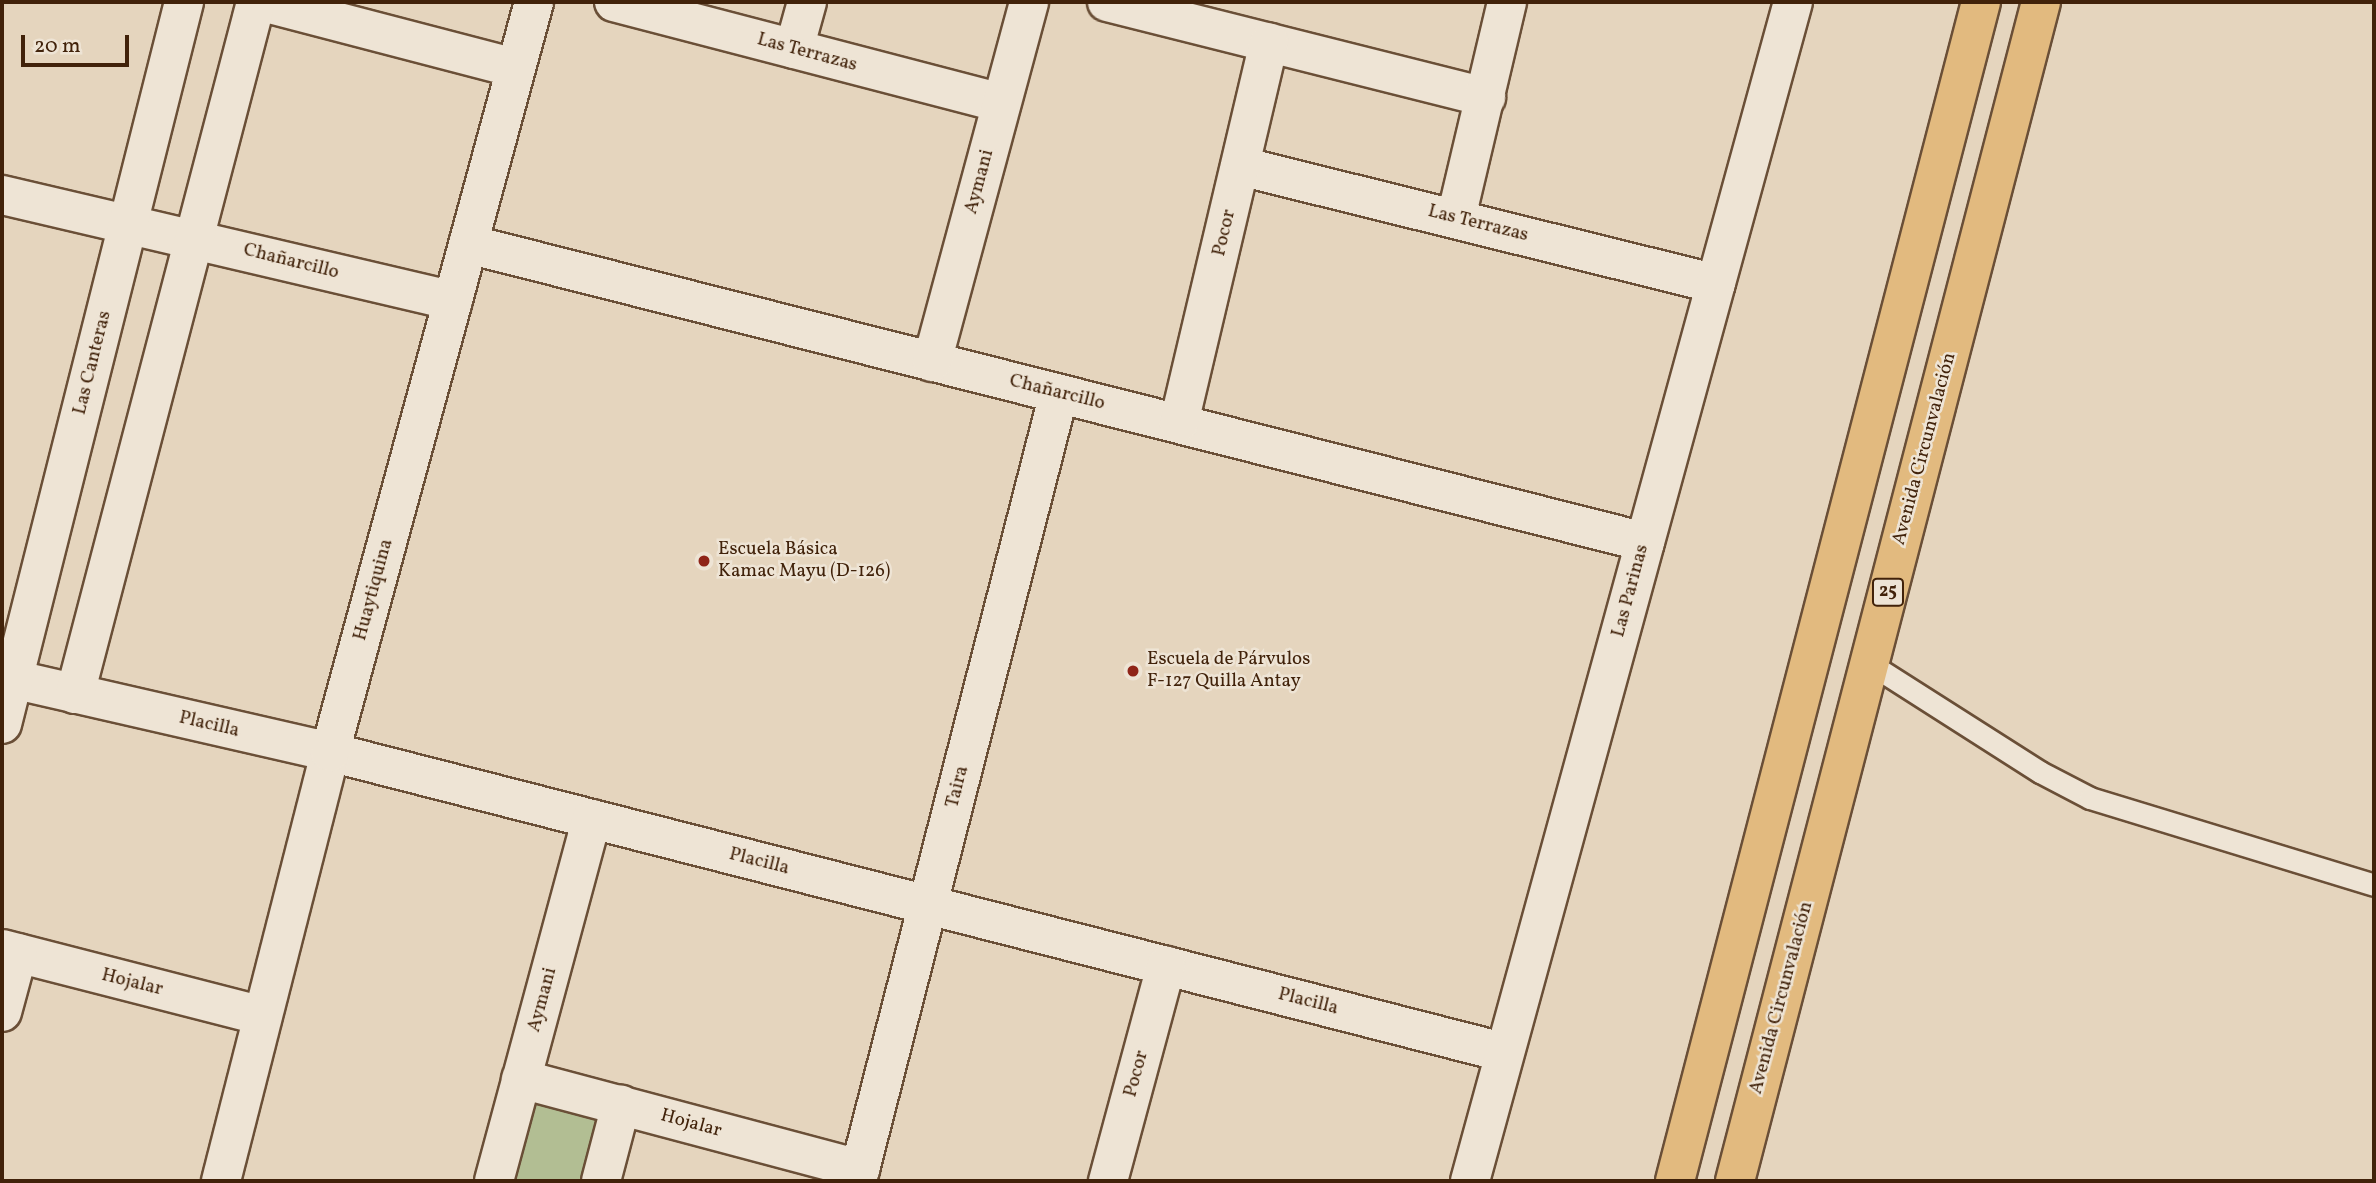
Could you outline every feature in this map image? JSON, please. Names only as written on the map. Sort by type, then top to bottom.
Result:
[{"type":"highway","points":[[1675,1181],[1981,2]]},
{"type":"highway","name":"Avenida Circunvalación","points":[[1735,1181],[2041,2]]},
{"type":"street","name":"Las Canteras","points":[[2,724],[184,2]]},
{"type":"street","points":[[75,694],[256,2]]},
{"type":"street","points":[[262,2],[516,68]]},
{"type":"street","name":"Huaytiquina","points":[[221,1181],[330,752],[534,2]]},
{"type":"street","name":"Las Terrazas","points":[[614,2],[1001,103]]},
{"type":"street","points":[[794,49],[807,2]]},
{"type":"street","name":"Aymani","points":[[932,362],[1029,2]]},
{"type":"street","points":[[1107,2],[1486,97]]},
{"type":"street","points":[[1456,218],[1507,2]]},
{"type":"street","name":"Las Parinas","points":[[1470,1181],[1503,1052],[1793,2]]},
{"type":"street","name":"Pocor","points":[[1179,424],[1269,42]]},
{"type":"street","name":"Las Terrazas","points":[[1240,166],[1716,284]]},
{"type":"street","name":"Chañarcillo","points":[[2,195],[128,228],[196,239],[453,301]]},
{"type":"street","name":"Chañarcillo","points":[[468,244],[1645,542]]},
{"type":"street","name":"Taira","points":[[858,1175],[1059,393]]},
{"type":"street","name":"Placilla","points":[[12,679],[330,752],[1503,1052]]},
{"type":"street","name":"Aymani","points":[[494,1181],[592,819]]},
{"type":"street","points":[[2,1012],[10,951]]},
{"type":"street","name":"Hojalar","points":[[10,951],[263,1016]]},
{"type":"street","name":"Pocor","points":[[1108,1181],[1166,966]]},
{"type":"street","name":"Hojalar","points":[[522,1079],[621,1105],[858,1175]]},
{"type":"street","points":[[601,1181],[621,1105]]},
{"type":"lane","points":[[1869,663],[2040,772],[2090,798],[2374,885]]},
{"type":"green space","points":[[533,1094],[612,1116],[594,1181],[508,1181]]},
{"type":"place","name":"Escuela Básica Kamac Mayu (D-126)","points":[[704,561]]},
{"type":"place","name":"Escuela de Párvulos F-127 Quilla Antay","points":[[1133,671]]}]
